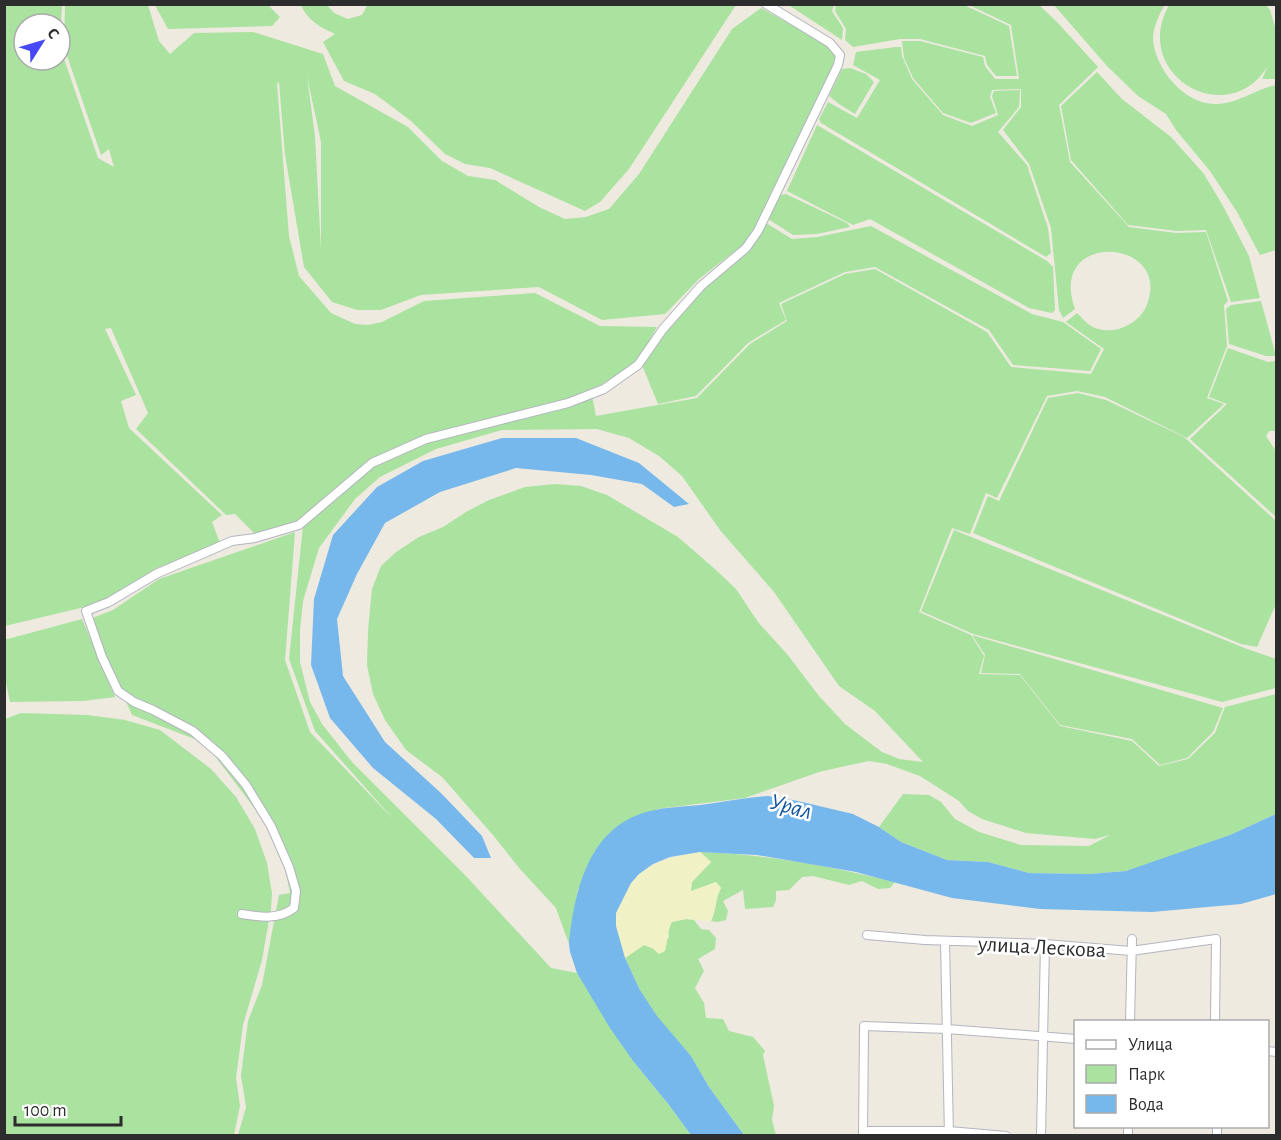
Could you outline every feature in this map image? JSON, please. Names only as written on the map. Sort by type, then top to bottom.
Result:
[{"type":"street","points":[[242,915],[263,917],[283,915],[294,908],[296,891],[289,867],[262,808],[234,769],[212,746],[177,722],[134,702],[118,691],[102,657],[86,611],[109,602],[156,574],[232,542],[299,525],[372,463],[426,439],[568,403],[604,389],[638,365],[663,329],[701,286],[746,248],[758,231],[838,65],[840,55],[830,43],[766,4]]},
{"type":"street","name":"улица Лескова","points":[[867,935],[1131,951],[1216,939],[1215,1020]]},
{"type":"street","points":[[1130,1020],[1131,939]]},
{"type":"street","points":[[945,941],[949,1133]]},
{"type":"street","points":[[1041,1136],[1045,944]]},
{"type":"street","points":[[1006,1136],[949,1133],[863,1133],[864,1026],[946,1029],[1074,1039]]},
{"type":"green space","points":[[368,4],[736,5],[629,169],[600,202],[585,211],[490,168],[465,164],[445,154],[411,121],[375,94],[344,81],[323,42],[335,34],[324,29],[306,15],[301,5],[327,5],[334,13],[348,19],[362,15]]},
{"type":"green space","points":[[787,4],[834,5],[832,11],[843,28],[842,40]]},
{"type":"green space","points":[[4,5],[62,5],[62,12],[12,12],[12,72],[69,72],[98,158],[114,167],[109,149],[101,155],[72,70],[72,12],[65,12],[65,5],[148,5],[159,41],[170,54],[194,33],[253,32],[323,54],[335,86],[408,127],[442,161],[468,176],[495,180],[539,207],[565,219],[586,217],[609,209],[639,174],[732,29],[761,8],[831,47],[838,61],[759,226],[744,244],[699,279],[665,314],[602,320],[539,287],[421,295],[381,310],[357,310],[332,302],[304,267],[285,155],[279,82],[277,84],[289,236],[299,276],[331,313],[355,324],[368,325],[382,322],[424,301],[535,293],[600,326],[657,327],[635,366],[575,399],[427,437],[372,459],[299,524],[259,538],[235,514],[226,515],[136,429],[148,413],[111,328],[105,329],[136,395],[121,401],[129,428],[222,515],[212,522],[220,543],[155,569],[112,598],[89,606],[5,626]],"holes":[[[307,76],[321,142],[321,250],[315,136]]]},
{"type":"green space","points":[[155,5],[268,5],[280,17],[272,26],[168,29]]},
{"type":"green space","points":[[836,5],[964,5],[1009,26],[1017,76],[996,76],[987,65],[985,56],[920,39],[900,39],[853,47],[845,40],[846,29],[835,11]]},
{"type":"green space","points":[[969,5],[1039,5],[1098,67],[1059,105],[1070,162],[1129,227],[1176,233],[1206,232],[1228,301],[1224,305],[1227,346],[1207,398],[1224,404],[1187,438],[1105,397],[1077,391],[1047,396],[997,498],[986,493],[970,534],[952,528],[919,612],[971,635],[984,656],[979,674],[1020,675],[1060,726],[1132,741],[1159,766],[1188,759],[1215,733],[1225,707],[1276,694],[1276,814],[1230,835],[1125,871],[1089,874],[1029,873],[988,862],[947,860],[901,842],[879,827],[903,794],[929,795],[941,802],[955,819],[979,832],[1021,845],[1089,846],[1110,835],[1095,839],[1026,833],[982,819],[920,776],[887,764],[869,761],[819,772],[745,798],[657,809],[578,889],[569,944],[556,908],[442,777],[406,750],[385,720],[373,694],[367,665],[372,589],[381,566],[396,552],[419,537],[443,527],[489,500],[525,487],[555,484],[581,486],[607,495],[678,537],[736,589],[758,622],[845,724],[882,752],[899,759],[923,762],[875,711],[839,686],[774,592],[720,530],[682,476],[659,456],[629,438],[597,429],[502,430],[436,449],[380,477],[355,499],[319,548],[303,601],[300,630],[300,662],[310,702],[322,724],[352,762],[465,875],[551,968],[577,973],[633,1061],[691,1135],[238,1135],[246,1107],[241,1075],[248,1021],[262,985],[279,895],[290,893],[280,842],[205,743],[132,715],[90,619],[113,610],[159,579],[295,532],[285,660],[310,732],[396,822],[315,731],[289,659],[303,526],[374,463],[427,440],[575,405],[592,396],[596,416],[697,398],[750,344],[787,321],[781,304],[845,274],[875,269],[987,332],[1011,367],[1091,374],[1104,349],[1066,322],[1077,313],[1089,325],[1098,329],[1122,328],[1142,314],[1146,307],[1150,284],[1143,267],[1129,256],[1111,252],[1093,255],[1078,265],[1071,283],[1075,309],[1063,318],[1059,310],[1051,228],[1029,164],[1003,130],[1021,107],[1021,89],[992,90],[990,97],[996,113],[971,123],[943,113],[913,78],[904,58],[902,41],[920,41],[983,57],[985,66],[995,79],[1019,79],[1011,25]]},
{"type":"green space","points":[[1054,5],[1165,5],[1153,35],[1159,62],[1165,73],[1182,91],[1204,102],[1215,104],[1231,102],[1276,85],[1276,250],[1260,255],[1237,212],[1210,171],[1176,130],[1166,114],[1138,96],[1107,66]]},
{"type":"green space","points":[[1169,5],[1266,5],[1270,10],[1276,30],[1276,79],[1262,79],[1268,66],[1250,85],[1230,94],[1208,94],[1188,86],[1172,72],[1162,53],[1160,30]]},
{"type":"green space","points":[[901,47],[902,56],[912,79],[943,115],[972,126],[998,115],[992,96],[994,91],[1020,90],[1019,107],[998,132],[1027,165],[1048,228],[1051,253],[1046,257],[821,123],[819,119],[828,102],[857,118],[880,80],[853,65],[856,52]]},
{"type":"green space","points":[[850,68],[866,74],[874,82],[855,114],[829,96],[842,69]]},
{"type":"green space","points":[[1097,72],[1122,99],[1171,137],[1204,174],[1249,256],[1260,298],[1231,302],[1206,230],[1177,231],[1128,225],[1071,160],[1061,106]]},
{"type":"green space","points":[[817,125],[1047,261],[1053,267],[1055,310],[1052,313],[1029,308],[870,219],[853,225],[787,191]]},
{"type":"green space","points":[[786,194],[847,223],[850,227],[817,234],[793,235],[768,219],[780,195]]},
{"type":"green space","points":[[766,223],[792,239],[817,237],[871,226],[1032,314],[1063,322],[1101,349],[1090,371],[1013,365],[989,330],[875,267],[845,272],[779,303],[786,320],[748,343],[696,396],[658,404],[642,365],[679,313],[706,285],[747,249],[761,233]]},
{"type":"green space","points":[[1261,301],[1276,356],[1266,356],[1229,344],[1226,309],[1231,305]]},
{"type":"green space","points":[[1228,348],[1268,362],[1276,361],[1276,431],[1269,431],[1266,436],[1276,451],[1276,517],[1190,439],[1227,404],[1209,397]]},
{"type":"green space","points":[[1078,393],[1106,400],[1184,437],[1276,521],[1276,604],[1257,647],[1241,644],[973,533],[988,496],[999,501],[1048,398]]},
{"type":"green space","points":[[954,530],[1276,659],[1276,688],[1222,702],[973,634],[921,611]]},
{"type":"green space","points":[[82,619],[115,697],[83,701],[10,702],[5,678],[4,640]]},
{"type":"green space","points":[[972,635],[1223,708],[1213,732],[1187,758],[1160,765],[1132,739],[1060,725],[1020,674],[981,673],[985,655]]},
{"type":"green space","points":[[21,713],[87,715],[125,720],[160,730],[211,769],[236,797],[255,829],[267,863],[272,893],[271,909],[262,960],[243,1025],[236,1078],[240,1106],[234,1135],[5,1136],[5,719]]},
{"type":"green space","points":[[700,852],[749,855],[798,862],[895,882],[890,888],[878,889],[862,881],[849,885],[813,876],[802,877],[789,890],[776,891],[773,907],[745,909],[743,890],[723,901],[728,911],[726,920],[717,922],[711,921],[721,888],[716,882],[690,892],[692,882],[711,862]]},
{"type":"green space","points":[[694,920],[701,929],[709,930],[716,938],[715,949],[698,959],[704,971],[695,988],[704,1003],[706,1018],[723,1019],[729,1031],[753,1037],[765,1051],[763,1055],[774,1106],[772,1120],[776,1135],[744,1135],[709,1087],[691,1056],[657,1017],[640,990],[625,958],[644,945],[652,948],[669,938],[668,929],[671,922]]},
{"type":"sand","points":[[700,852],[711,862],[692,882],[691,891],[716,882],[721,888],[711,921],[686,919],[672,922],[665,951],[659,954],[644,945],[625,958],[618,936],[616,913],[627,887],[636,877],[659,862]]},
{"type":"water","points":[[502,438],[576,438],[639,463],[689,504],[674,507],[642,484],[591,475],[516,468],[440,492],[385,523],[357,574],[337,619],[343,676],[385,742],[442,794],[482,836],[491,858],[474,858],[436,819],[373,768],[330,718],[311,665],[314,599],[333,535],[377,487],[423,461]]},
{"type":"water","name":"Урал","points":[[768,796],[853,814],[879,827],[901,842],[947,860],[988,862],[1029,873],[1089,874],[1126,871],[1230,835],[1276,814],[1276,894],[1241,904],[1152,912],[1040,909],[952,898],[856,872],[757,855],[700,852],[670,857],[653,864],[631,883],[616,913],[616,926],[625,958],[640,990],[657,1016],[691,1056],[709,1087],[744,1135],[691,1135],[633,1061],[577,973],[569,944],[575,905],[586,867],[607,835],[622,823],[655,810]]}]
